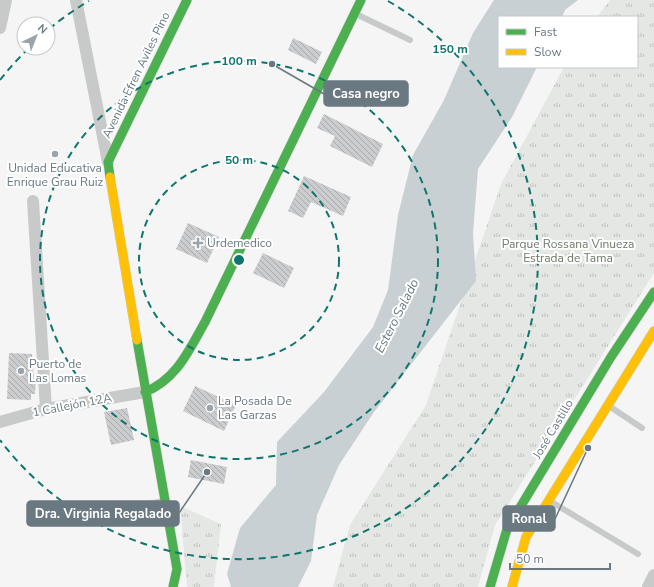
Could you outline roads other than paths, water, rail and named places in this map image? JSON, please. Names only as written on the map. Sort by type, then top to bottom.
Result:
[{"type":"street","points":[[0,28],[6,0]]},
{"type":"street","points":[[76,0],[108,162],[164,501],[177,569],[173,587]]},
{"type":"street","name":"Avenida Efren Aviles Pino","points":[[108,162],[187,0]]},
{"type":"street","points":[[146,392],[158,388],[176,372],[205,322],[361,0]]},
{"type":"street","points":[[33,201],[46,409]]},
{"type":"street","name":"José Castillo","points":[[490,587],[507,529],[620,363],[654,292]]},
{"type":"street","name":"José Castillo","points":[[512,587],[526,537],[608,406],[620,363],[654,331]]},
{"type":"street","name":"1 Callejón 12A","points":[[0,422],[46,409],[146,392]]},
{"type":"street","points":[[648,587],[654,575]]},
{"type":"lane","points":[[354,14],[410,40]]},
{"type":"lane","points":[[608,406],[642,428]]},
{"type":"lane","points":[[549,500],[638,554]]},
{"type":"lane","points":[[61,508],[94,515],[164,501]]},
{"type":"water","name":"Estero Salado","points":[[494,0],[578,0],[565,10],[562,16],[498,16],[498,68],[536,68],[512,117],[478,169],[473,233],[476,281],[374,412],[339,465],[317,515],[311,561],[298,587],[231,587],[227,574],[240,528],[276,485],[277,442],[324,392],[373,327],[388,290],[398,215],[413,155],[444,100],[473,33]]},
{"type":"place","name":"Casa negro","points":[[272,64]]},
{"type":"place","name":"Unidad Educativa Enrique Grau Ruiz","points":[[55,154]]},
{"type":"place","name":"Urdemedico","points":[[198,243]]},
{"type":"place","name":"Puerto de Las Lomas","points":[[21,371]]},
{"type":"place","name":"La Posada De Las Garzas","points":[[210,408]]},
{"type":"place","name":"Ronal","points":[[588,448]]},
{"type":"place","name":"Dra. Virginia Regalado","points":[[207,472]]},
{"type":"park label","name":"Parque Rossana Vinueza Estrada de Tama","points":[[568,251]]}]
